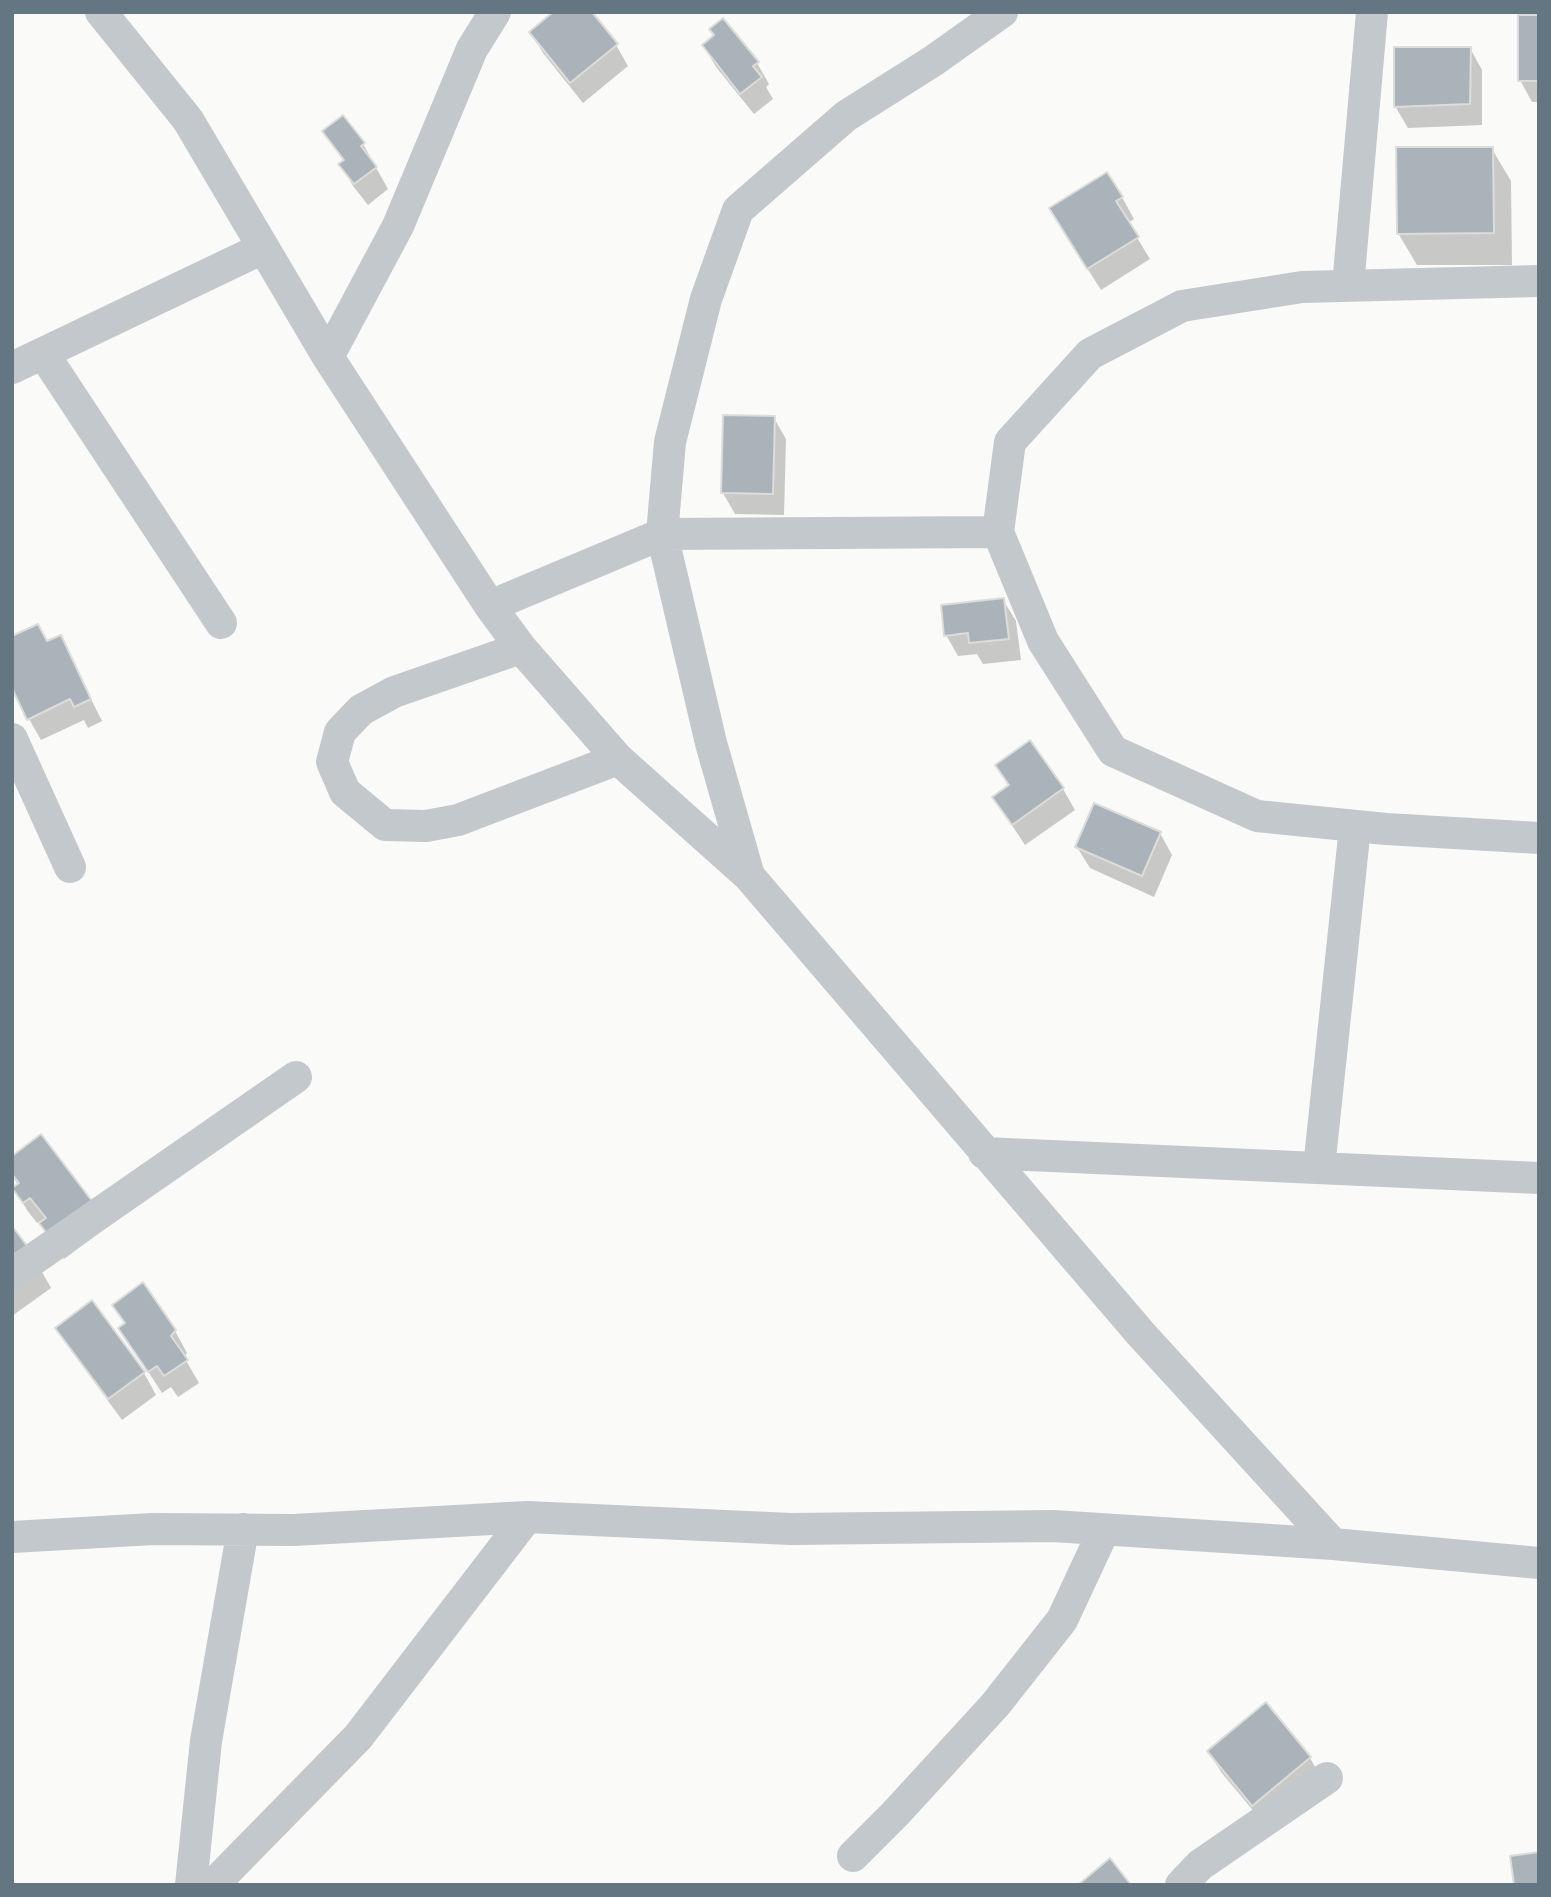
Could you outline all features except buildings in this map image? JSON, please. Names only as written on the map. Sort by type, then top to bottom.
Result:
[{"type":"street","points":[[101,12],[188,120],[328,357],[490,606],[521,648],[618,759],[749,876],[1141,1334],[1333,1544]]},
{"type":"street","points":[[328,357],[398,226],[472,49],[495,12]]},
{"type":"street","points":[[749,876],[711,743],[662,534],[670,442],[706,299],[738,210],[846,116],[933,61],[1002,12]]},
{"type":"street","points":[[1348,286],[1372,12]]},
{"type":"street","points":[[12,368],[263,248]]},
{"type":"street","points":[[1539,281],[1302,287],[1182,306],[1090,354],[1010,442],[998,532],[1043,641],[1113,751],[1257,816],[1355,827],[1539,838]]},
{"type":"street","points":[[43,353],[221,623]]},
{"type":"street","points":[[490,606],[662,534],[998,532]]},
{"type":"street","points":[[521,648],[394,692],[361,710],[340,732],[332,762],[345,792],[385,825],[426,826],[458,820],[618,759]]},
{"type":"street","points":[[12,739],[70,867]]},
{"type":"street","points":[[1319,1168],[1355,827]]},
{"type":"street","points":[[12,1274],[296,1077]]},
{"type":"street","points":[[984,1153],[1539,1178]]},
{"type":"street","points":[[12,1537],[153,1529],[295,1530],[527,1517],[791,1529],[1054,1526],[1333,1544],[1539,1563]]},
{"type":"street","points":[[213,1885],[358,1737],[527,1517]]},
{"type":"street","points":[[191,1885],[206,1741],[243,1529]]},
{"type":"street","points":[[853,1856],[995,1705],[1062,1620],[1104,1530]]},
{"type":"street","points":[[1181,1885],[1200,1865],[1327,1778]]}]
